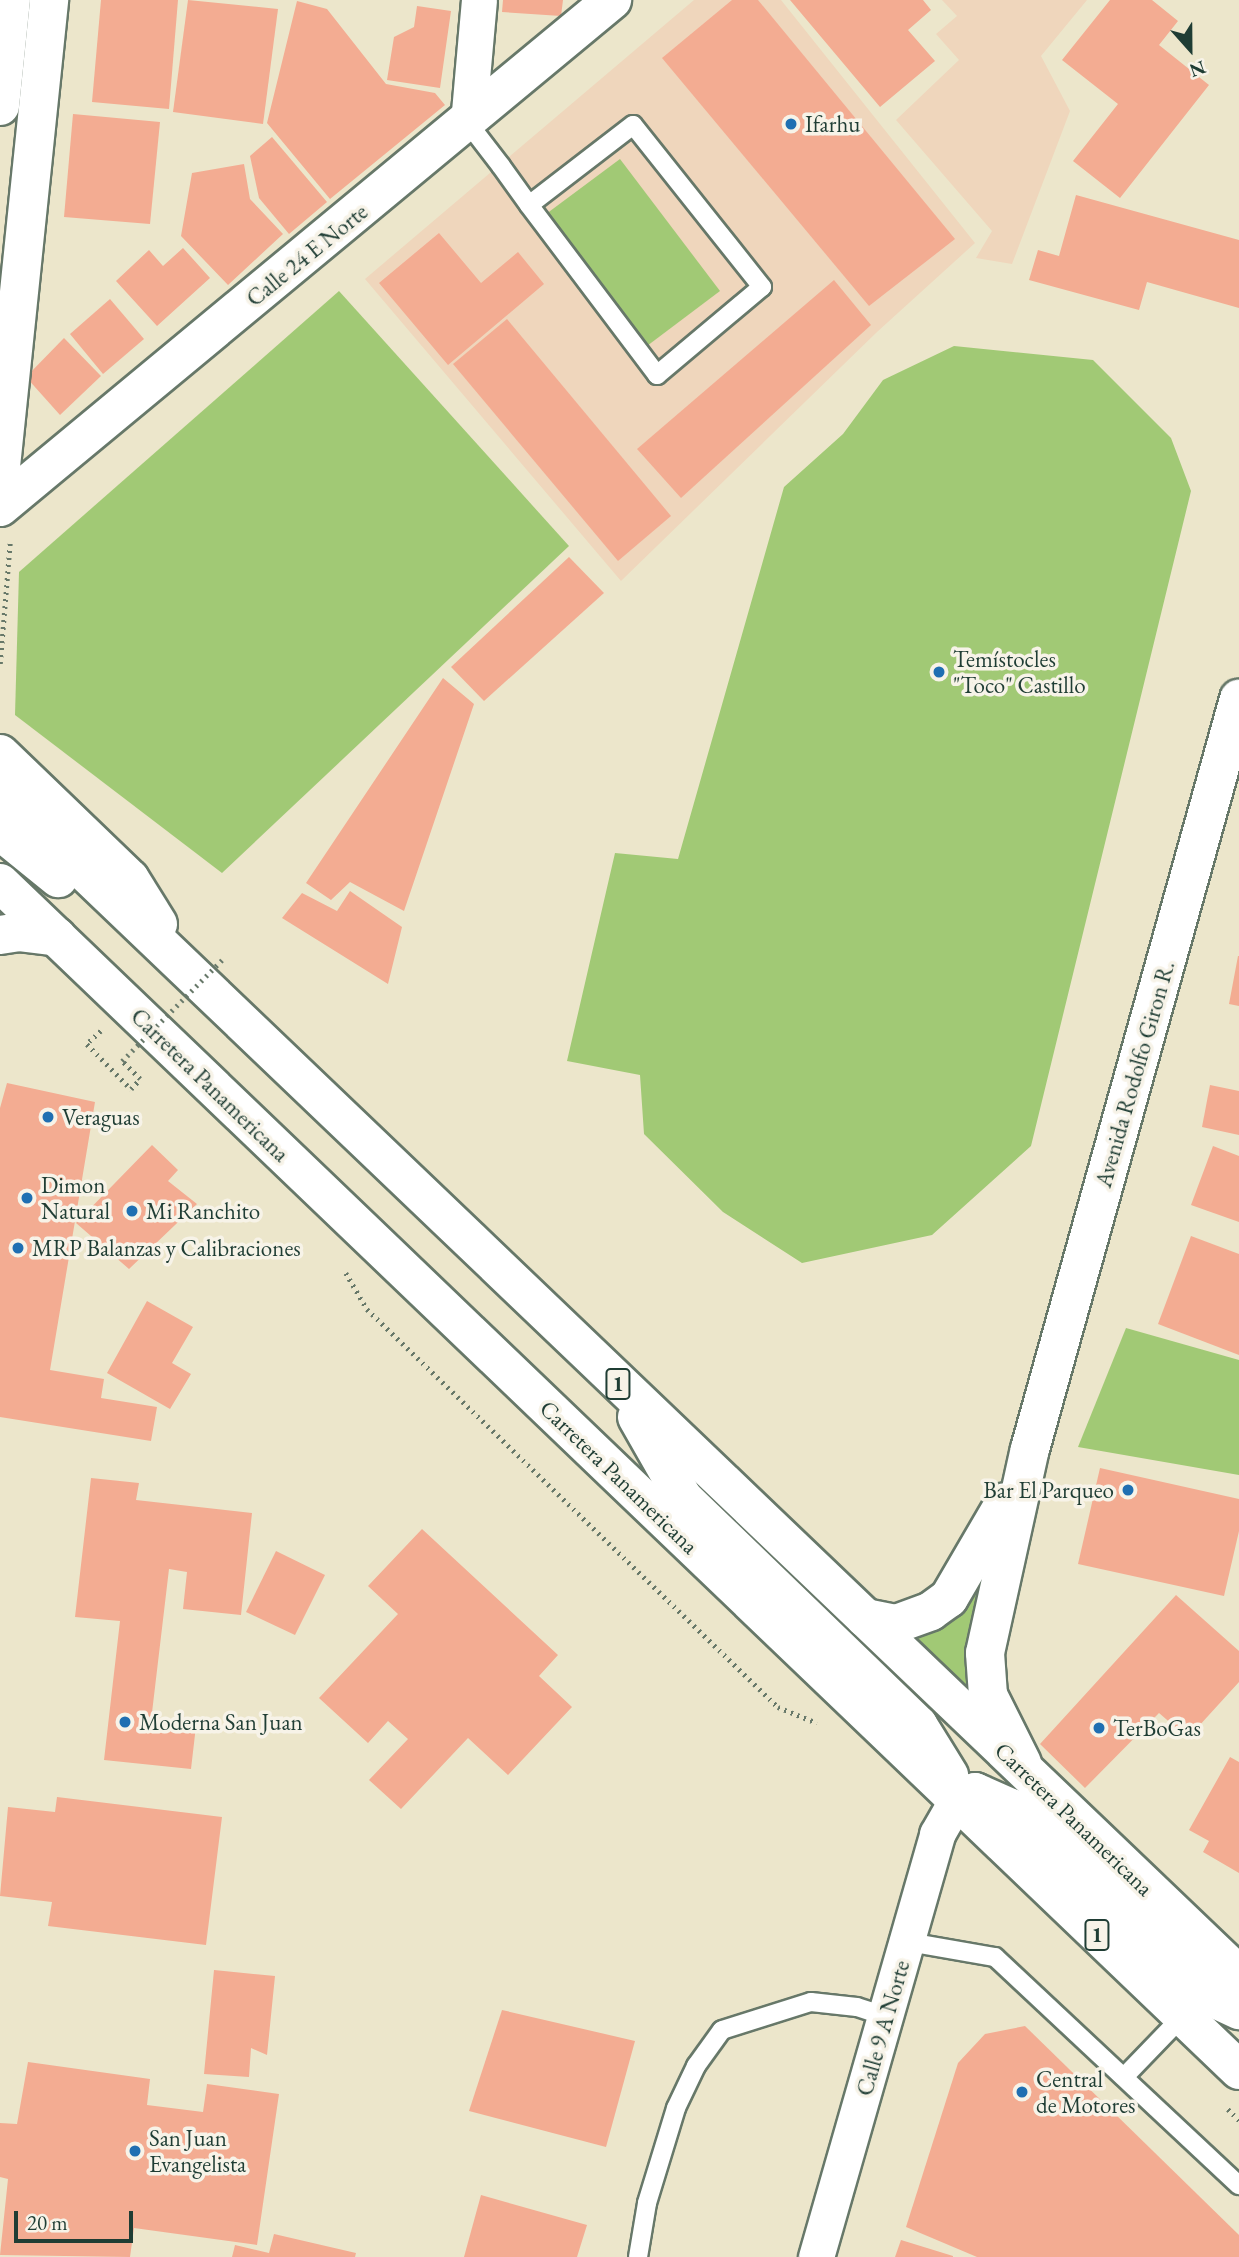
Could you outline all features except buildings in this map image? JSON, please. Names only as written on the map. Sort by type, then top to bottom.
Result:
[{"type":"main road","points":[[0,106],[11,0]]},
{"type":"main road","points":[[0,476],[49,0]]},
{"type":"main road","name":"Calle 24 E Norte","points":[[0,507],[468,123],[612,0]]},
{"type":"main road","name":"Avenida Rodolfo Giron R.","points":[[1030,1777],[988,1695],[985,1653],[1030,1450],[1239,699]]},
{"type":"main road","points":[[0,754],[130,879],[188,974]]},
{"type":"main road","name":"Carretera Panamericana","points":[[0,791],[188,974],[285,1063],[1239,1975]]},
{"type":"main road","points":[[0,831],[285,1063]]},
{"type":"main road","name":"Carretera Panamericana","points":[[0,883],[1239,2070]]},
{"type":"main road","points":[[0,935],[18,932],[57,937]]},
{"type":"main road","points":[[617,1383],[683,1498],[918,1725],[944,1763],[956,1801],[975,1792],[1011,1808],[1213,1998],[1239,2010]]},
{"type":"main road","name":"Avenida Rodolfo Giron R.","points":[[865,1618],[907,1621],[931,1612],[948,1598],[993,1526],[1030,1450]]},
{"type":"street","points":[[468,123],[479,0]]},
{"type":"street","name":"Calle 9 A Norte","points":[[816,2257],[887,2017],[937,1834],[956,1801]]},
{"type":"lane","points":[[468,123],[529,205],[657,375],[762,287],[633,125],[529,205]]},
{"type":"lane","points":[[908,1942],[995,1957],[1239,2185]]},
{"type":"lane","points":[[638,2257],[647,2203],[676,2108],[696,2066],[722,2030],[811,2002],[857,2007],[887,2017]]},
{"type":"lane","points":[[1124,2077],[1183,2016]]},
{"type":"path","points":[[87,1044],[131,1088],[140,1079],[122,1061],[223,959]]},
{"type":"shaded area","points":[[694,0],[781,0],[975,243],[877,332],[621,581],[365,279]]},
{"type":"shaded area","points":[[942,0],[1087,0],[1041,56],[1070,111],[1012,264],[976,258],[992,231],[896,120],[959,60],[936,34],[957,16]]},
{"type":"green space","points":[[620,159],[720,291],[639,352],[538,220]]},
{"type":"green space","points":[[339,291],[569,546],[222,873],[15,715],[19,572]]},
{"type":"green space","name":"Temístocles \"Toco\" Castillo","points":[[954,346],[1093,360],[1171,438],[1191,491],[1031,1146],[932,1235],[802,1263],[723,1212],[644,1134],[640,1075],[567,1061],[615,853],[678,859],[784,487],[843,434],[883,380]]},
{"type":"green space","points":[[1126,1328],[1239,1360],[1239,1475],[1078,1447]]},
{"type":"green space","points":[[991,1562],[973,1695],[907,1632]]},
{"type":"place","name":"Ifarhu","points":[[791,124]]},
{"type":"place","name":"Temístocles \"Toco\" Castillo","points":[[939,672]]},
{"type":"place","name":"Veraguas","points":[[48,1117]]},
{"type":"place","name":"Dimon Natural","points":[[27,1198]]},
{"type":"place","name":"Mi Ranchito","points":[[132,1211]]},
{"type":"place","name":"MRP Balanzas y Calibraciones","points":[[18,1248]]},
{"type":"place","name":"Bar El Parqueo","points":[[1128,1490]]},
{"type":"place","name":"Moderna San Juan","points":[[125,1722]]},
{"type":"place","name":"TerBoGas","points":[[1099,1728]]},
{"type":"place","name":"Central de Motores","points":[[1022,2092]]},
{"type":"place","name":"San Juan Evangelista","points":[[135,2151]]}]
